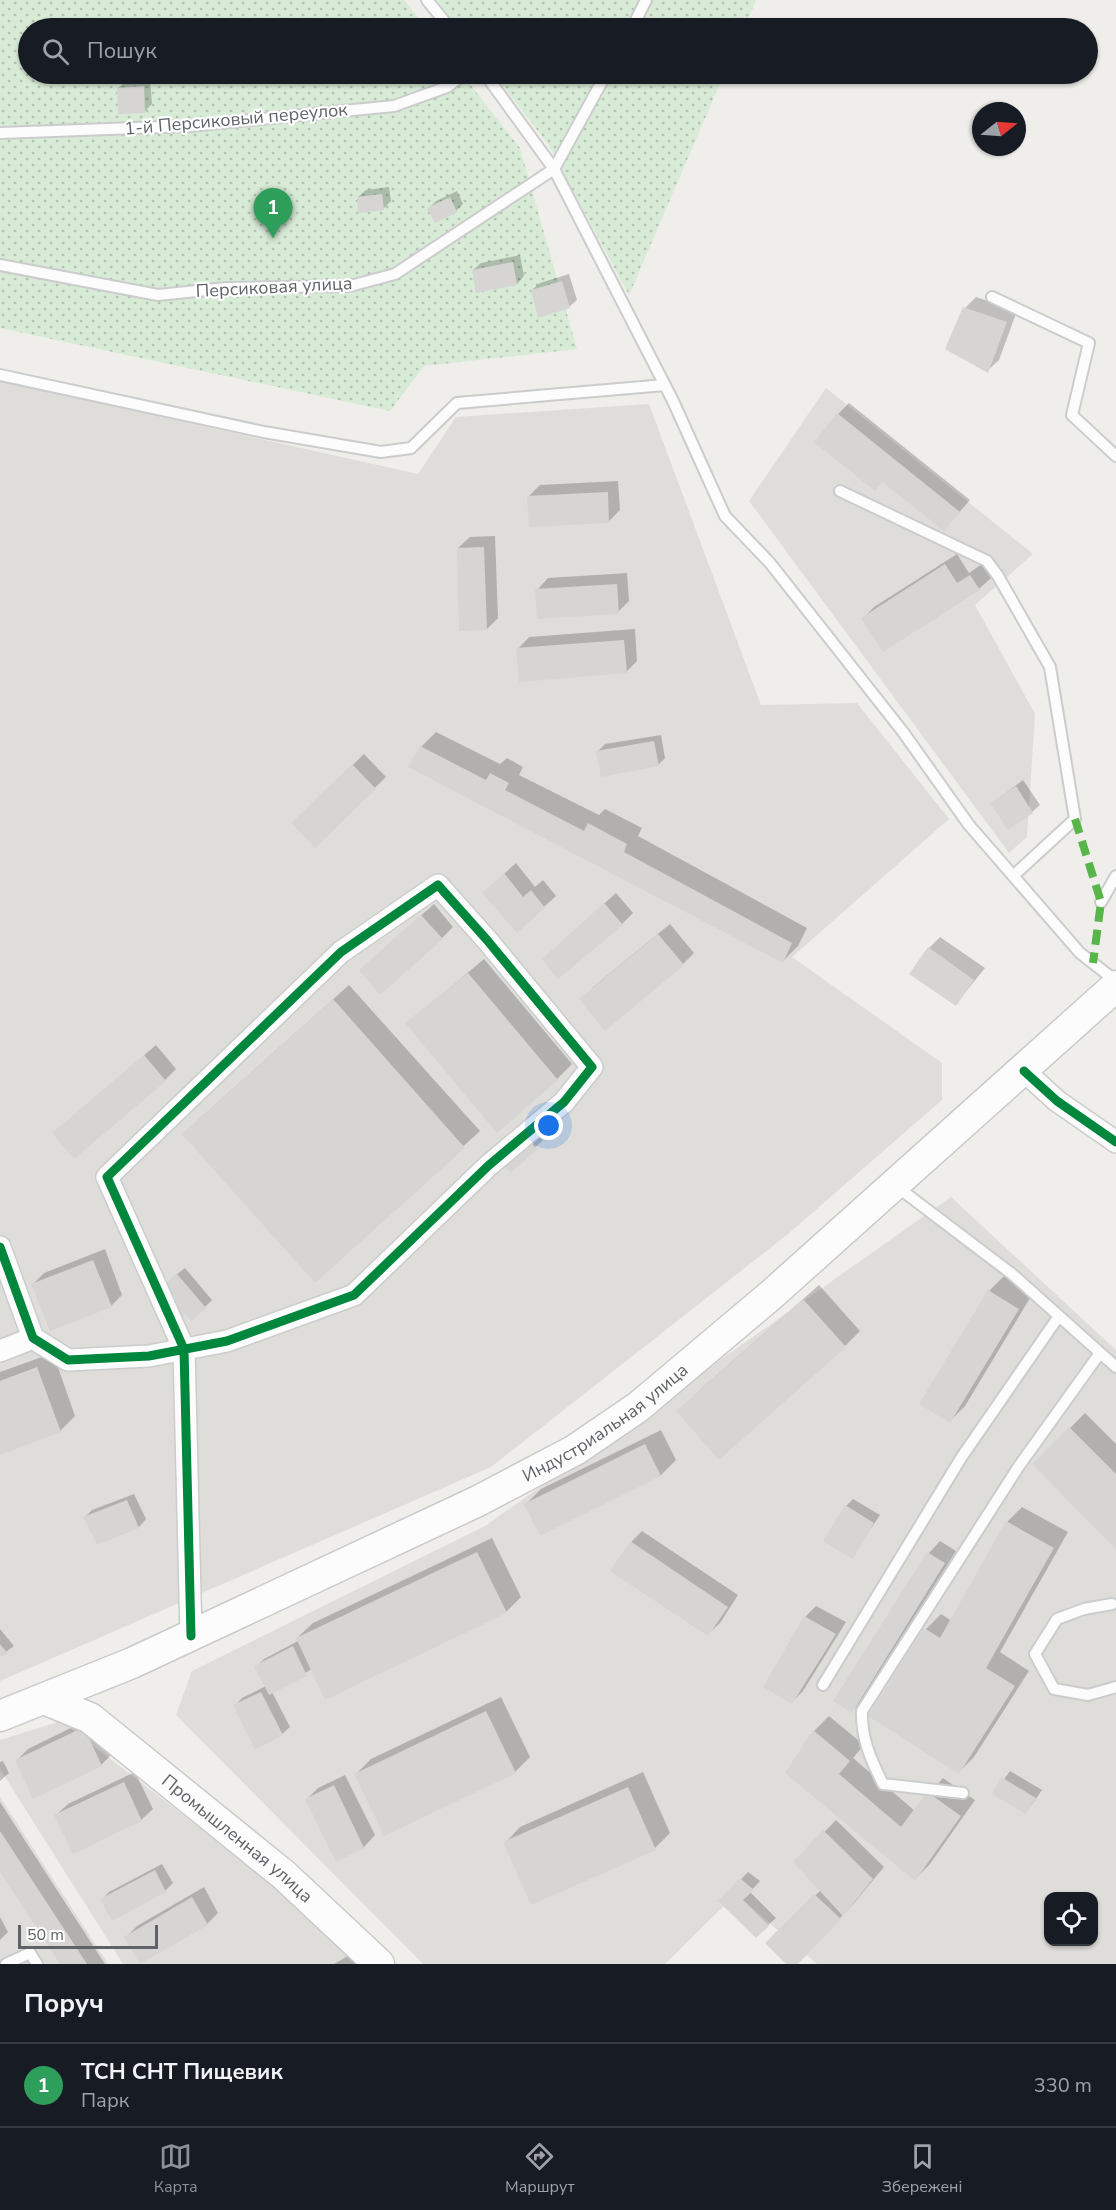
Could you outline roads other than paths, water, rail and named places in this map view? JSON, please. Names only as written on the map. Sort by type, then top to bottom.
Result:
[{"type":"main road","name":"Индустриальная улица","points":[[0,1716],[132,1664],[478,1501],[575,1450],[647,1399],[771,1295],[1024,1071],[1116,986]]},
{"type":"main road","points":[[90,1718],[104,1686],[132,1664]]},
{"type":"main road","name":"Промышленная улица","points":[[44,1699],[90,1718],[284,1875],[379,1964]]},
{"type":"street","points":[[0,1248],[33,1338],[68,1360],[148,1356],[184,1349],[227,1341],[354,1294],[488,1166],[564,1102],[591,1067],[487,940],[438,885],[341,952],[107,1178],[184,1349],[191,1636]]},
{"type":"street","points":[[1024,1071],[1058,1101],[1116,1142]]},
{"type":"street","points":[[0,1351],[33,1338]]},
{"type":"lane","points":[[427,0],[442,18]]},
{"type":"lane","points":[[637,18],[646,0]]},
{"type":"lane","name":"1-й Персиковый переулок","points":[[0,133],[190,126],[394,106],[451,84]]},
{"type":"lane","points":[[492,84],[554,168],[665,385],[725,516],[770,563],[903,732],[969,825],[1080,953],[1116,981]]},
{"type":"lane","points":[[554,168],[600,84]]},
{"type":"lane","name":"Персиковая улица","points":[[0,265],[158,295],[226,288],[350,286],[395,274],[554,168]]},
{"type":"lane","points":[[992,297],[1089,343],[1072,415],[1116,456]]},
{"type":"lane","points":[[0,375],[264,432],[381,452],[411,448],[457,403],[665,385]]},
{"type":"lane","points":[[840,491],[987,561],[1050,667],[1075,819],[1013,876]]},
{"type":"lane","points":[[1101,902],[1116,876]]},
{"type":"lane","points":[[894,1184],[1012,1274],[1116,1367]]},
{"type":"lane","points":[[823,1685],[961,1458],[1059,1316]]},
{"type":"lane","points":[[963,1793],[883,1784],[868,1753],[861,1724],[862,1711],[1019,1466],[1100,1353]]},
{"type":"lane","points":[[1112,1604],[1084,1609],[1057,1618],[1035,1654],[1054,1689],[1088,1695],[1116,1686]]},
{"type":"lane","points":[[6,1964],[30,1953],[37,1964]]},
{"type":"place","name":"ТСН СНТ Пищевик","points":[[273,238]]}]
